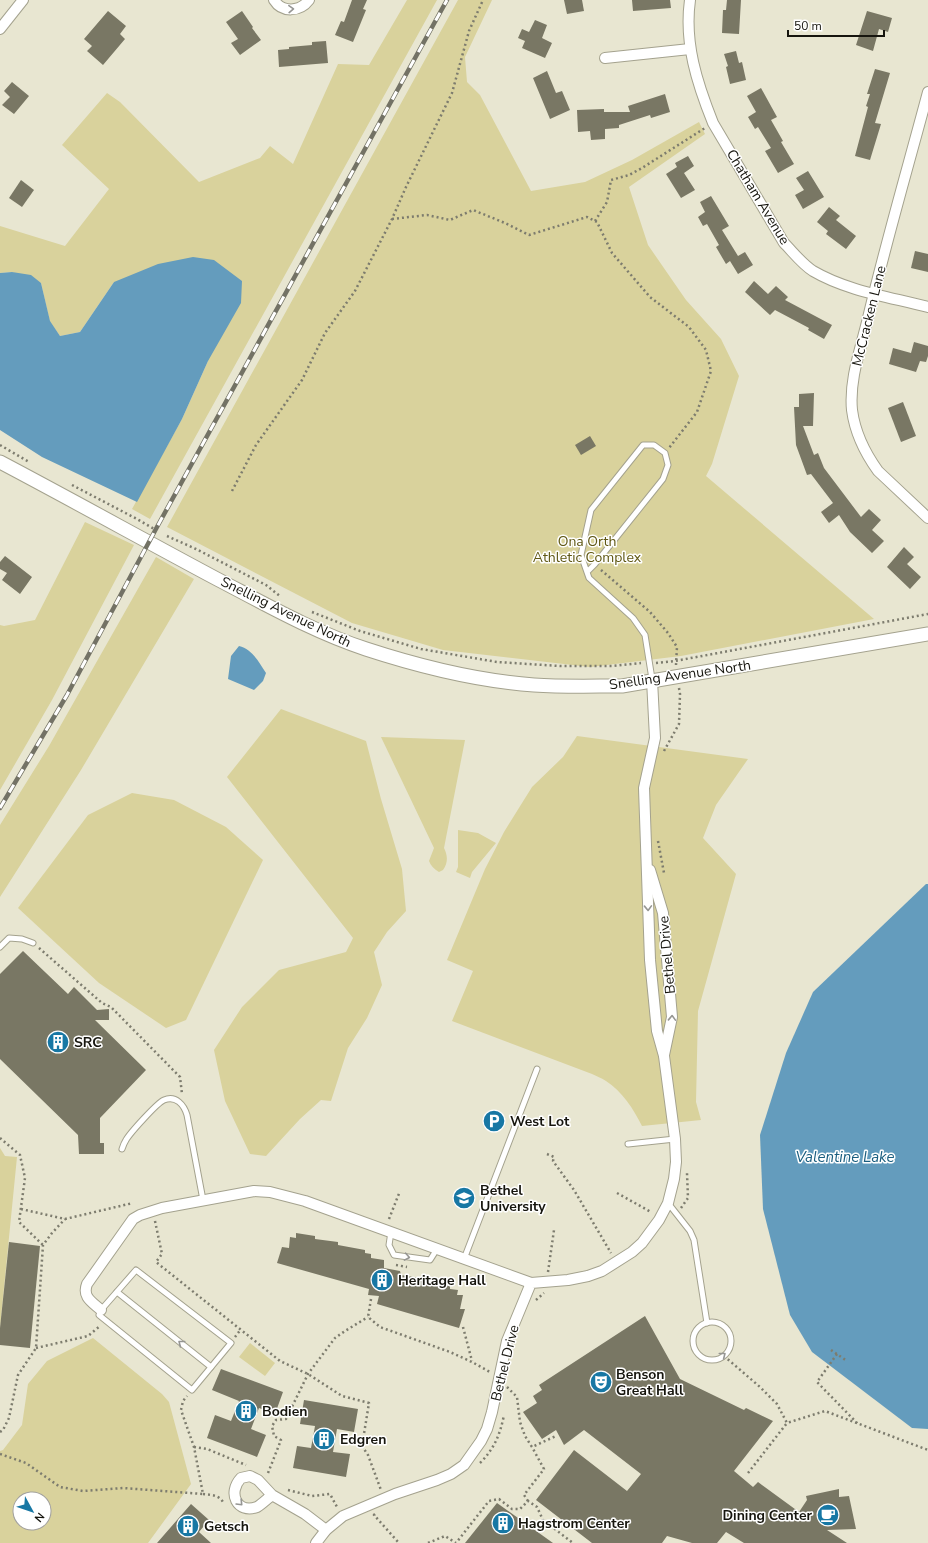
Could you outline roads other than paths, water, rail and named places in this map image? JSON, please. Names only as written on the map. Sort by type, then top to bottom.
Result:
[{"type":"street","points":[[0,29],[23,0]]},
{"type":"street","points":[[274,0],[282,8],[289,10],[304,6],[309,0]]},
{"type":"street","name":"Chatham Avenue","points":[[690,0],[688,28],[690,49],[696,76],[713,122],[784,243],[812,270],[831,279],[848,286],[873,293],[928,306]]},
{"type":"street","points":[[605,58],[690,49]]},
{"type":"street","name":"McCracken Lane","points":[[928,92],[873,293],[854,373],[852,392],[852,411],[862,446],[878,470],[928,518]]},
{"type":"street","name":"Snelling Avenue North","points":[[0,462],[274,609],[324,633],[366,649],[454,673],[533,685],[575,687],[622,686],[928,634]]},
{"type":"street","name":"Bethel Drive","points":[[316,1543],[326,1530],[343,1516],[384,1499],[437,1480],[451,1474],[464,1465],[481,1441],[487,1429],[503,1383],[507,1341],[531,1283],[568,1280],[588,1276],[602,1271],[616,1263],[642,1243],[656,1225],[668,1203],[674,1179],[676,1162],[675,1139],[664,1056],[657,1031],[652,980],[646,856],[644,788],[655,738],[652,680]]},
{"type":"street","name":"Bethel Drive","points":[[646,856],[663,913],[672,1017],[671,1028],[664,1056]]},
{"type":"street","points":[[101,1310],[87,1298],[85,1289],[133,1219],[153,1210],[254,1191],[270,1192],[305,1201],[531,1283]]},
{"type":"street","points":[[272,1495],[305,1514],[326,1530]]},
{"type":"lane","points":[[587,572],[595,564],[662,479],[668,465],[665,453],[654,445],[643,445],[591,510],[581,555],[589,578],[633,618],[645,635],[652,680]]},
{"type":"lane","points":[[0,947],[9,938],[22,939],[33,943]]},
{"type":"lane","points":[[464,1259],[537,1070]]},
{"type":"lane","points":[[122,1149],[125,1140],[164,1100],[172,1098],[184,1106],[203,1200]]},
{"type":"lane","points":[[628,1144],[675,1139]]},
{"type":"lane","points":[[668,1203],[690,1231],[694,1240],[708,1323]]},
{"type":"lane","points":[[391,1232],[389,1245],[394,1255],[430,1260],[437,1249]]},
{"type":"lane","points":[[136,1270],[231,1343],[192,1390],[99,1315],[101,1310],[136,1270]]},
{"type":"lane","points":[[117,1292],[211,1367]]},
{"type":"lane","points":[[708,1323],[716,1323],[724,1326],[729,1333],[731,1342],[728,1351],[724,1356],[716,1360],[703,1358],[698,1354],[694,1347],[693,1340],[696,1332],[708,1323]]},
{"type":"water","points":[[193,257],[214,260],[242,281],[241,303],[208,361],[182,419],[137,502],[42,457],[0,430],[0,273],[12,272],[31,275],[41,283],[50,321],[60,336],[80,332],[114,282],[158,264]]},
{"type":"water","points":[[239,646],[248,650],[258,660],[266,673],[263,681],[254,690],[228,679],[231,656]]},
{"type":"water","name":"Valentine Lake","points":[[926,884],[928,884],[928,1429],[912,1428],[812,1352],[790,1315],[763,1209],[760,1135],[786,1053],[813,992]]},
{"type":"railway","points":[[0,808],[67,695],[157,527],[447,0]]},
{"type":"place","name":"SRC","points":[[58,1042]]},
{"type":"place","name":"West Lot","points":[[494,1121]]},
{"type":"place","name":"Bethel University","points":[[464,1198]]},
{"type":"place","name":"Heritage Hall","points":[[382,1280]]},
{"type":"place","name":"Benson Great Hall","points":[[601,1382]]},
{"type":"place","name":"Bodien","points":[[246,1411]]},
{"type":"place","name":"Edgren","points":[[324,1439]]},
{"type":"place","name":"Dining Center","points":[[828,1515]]},
{"type":"place","name":"Hagstrom Center","points":[[503,1523]]},
{"type":"place","name":"Getsch","points":[[188,1526]]},
{"type":"park label","name":"Ona Orth Athletic Complex","points":[[587,550]]}]
